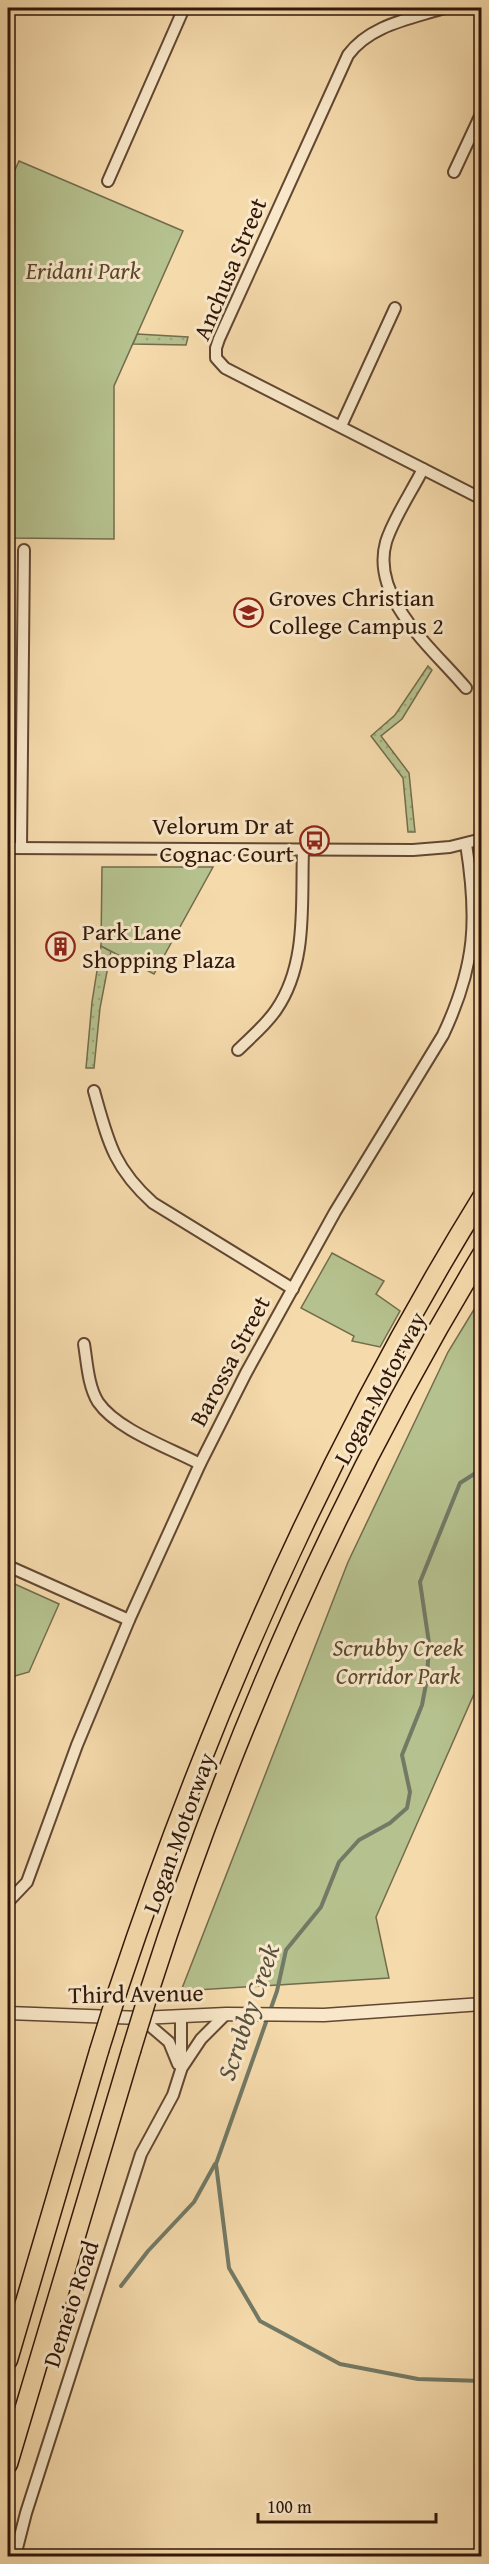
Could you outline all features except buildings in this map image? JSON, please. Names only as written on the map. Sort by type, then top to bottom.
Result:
[{"type":"highway","name":"Logan Motorway","points":[[8,2360],[118,1990],[156,1878],[219,1713],[294,1542],[378,1378],[482,1197]]},
{"type":"highway","name":"Logan Motorway","points":[[8,2464],[150,1989],[211,1813],[286,1630],[373,1449],[482,1254]]},
{"type":"street","points":[[108,181],[184,8]]},
{"type":"street","name":"Anchusa Street","points":[[439,8],[372,32],[358,41],[348,55],[216,348],[216,358],[225,368],[482,499]]},
{"type":"street","points":[[454,172],[482,112]]},
{"type":"street","points":[[341,426],[395,308]]},
{"type":"street","points":[[423,469],[387,541],[382,561],[385,579],[392,599],[406,619],[466,688]]},
{"type":"street","points":[[21,848],[24,550]]},
{"type":"street","points":[[8,848],[413,850],[466,844],[482,839]]},
{"type":"street","name":"Barossa Street","points":[[8,1902],[27,1882],[77,1745],[129,1620],[200,1464],[246,1373],[335,1212],[443,1035],[457,1006],[474,937],[474,893],[466,844]]},
{"type":"street","points":[[238,1050],[275,1012],[294,974],[300,949],[303,850]]},
{"type":"street","points":[[94,1091],[109,1146],[120,1168],[135,1187],[153,1203],[293,1289]]},
{"type":"street","points":[[84,1344],[91,1383],[98,1402],[117,1422],[200,1464]]},
{"type":"street","points":[[8,1566],[129,1620]]},
{"type":"street","name":"Third Avenue","points":[[8,2013],[141,2018],[226,2014],[324,2015],[482,2004]]},
{"type":"street","name":"Demeio Road","points":[[15,2556],[26,2513],[141,2154],[173,2096],[181,2070],[201,2039],[226,2014]]},
{"type":"street","name":"Demeio Road","points":[[181,2016],[181,2070]]},
{"type":"street","points":[[141,2018],[169,2042],[181,2070]]},
{"type":"green space","name":"Eridani Park","points":[[19,161],[183,231],[114,386],[114,539],[8,538],[8,185]]},
{"type":"green space","points":[[137,334],[188,337],[186,345],[133,344]]},
{"type":"green space","points":[[428,666],[432,670],[402,719],[381,736],[409,773],[415,832],[408,832],[403,778],[371,736],[395,715]]},
{"type":"green space","points":[[102,867],[213,867],[154,974],[101,946]]},
{"type":"green space","points":[[101,946],[111,951],[100,1008],[94,1068],[86,1068],[92,1002]]},
{"type":"green space","points":[[332,1253],[384,1281],[376,1294],[400,1311],[380,1347],[352,1341],[354,1336],[301,1308]]},
{"type":"green space","name":"Scrubby Creek Corridor Park","points":[[481,1298],[481,1678],[376,1917],[389,1978],[181,1991],[348,1562],[448,1352]]},
{"type":"green space","points":[[8,1581],[59,1604],[29,1672],[8,1678]]},
{"type":"waterway","name":"Scrubby Creek","points":[[482,1469],[460,1483],[420,1582],[429,1643],[427,1679],[422,1705],[402,1755],[410,1792],[407,1808],[390,1823],[359,1840],[339,1862],[321,1907],[286,1950],[277,1991],[216,2164],[229,2268],[260,2321],[340,2364],[418,2379],[482,2381]]},
{"type":"waterway","points":[[121,2286],[148,2251],[194,2202],[215,2164]]},
{"type":"place","name":"Groves Christian College Campus 2","points":[[248,612]]},
{"type":"place","name":"Velorum Dr at Cognac Court","points":[[315,840]]},
{"type":"place","name":"Park Lane Shopping Plaza","points":[[61,946]]}]
